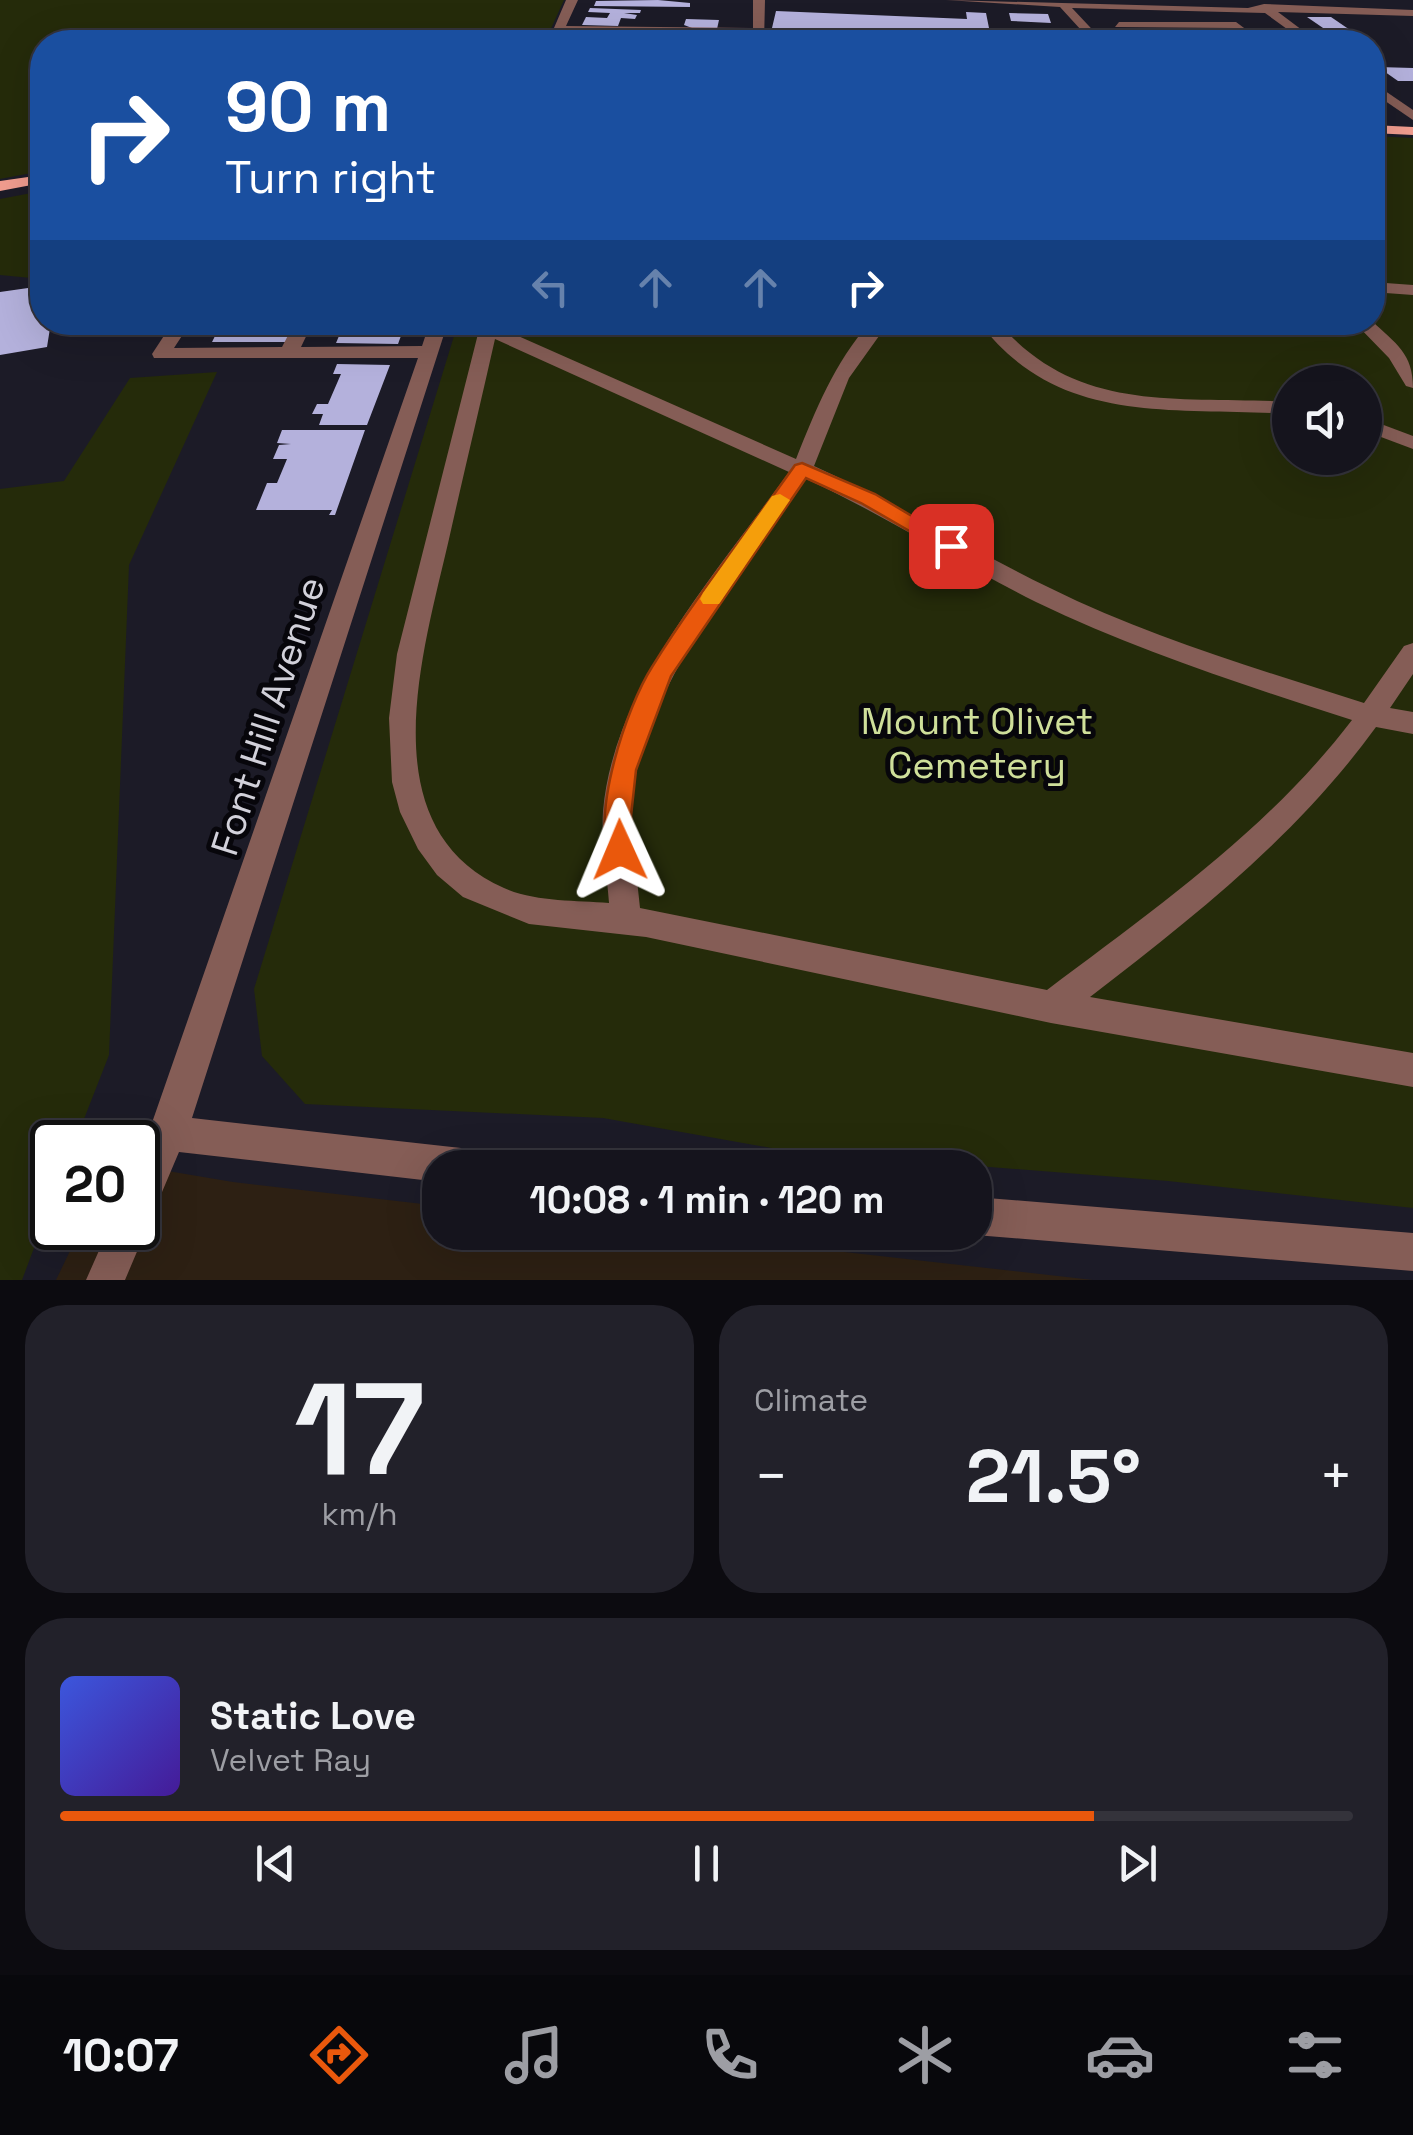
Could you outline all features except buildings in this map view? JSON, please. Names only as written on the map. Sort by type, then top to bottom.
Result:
[{"type":"main road","points":[[1385,130],[1413,131]]},
{"type":"main road","points":[[0,186],[30,181]]},
{"type":"street","points":[[572,0],[558,29],[583,30]]},
{"type":"street","points":[[758,30],[759,0]]},
{"type":"street","points":[[952,0],[1413,13]]},
{"type":"street","points":[[1254,0],[1295,30]]},
{"type":"street","points":[[1062,2],[1087,30]]},
{"type":"street","points":[[1119,26],[1236,26],[1241,30]]},
{"type":"street","points":[[1385,96],[1413,116]]},
{"type":"street","points":[[1385,288],[1413,290]]},
{"type":"street","points":[[174,335],[162,354],[429,352]]},
{"type":"street","points":[[289,353],[298,335]]},
{"type":"street","name":"Font Hill Avenue","points":[[160,1153],[434,335]]},
{"type":"street","points":[[487,335],[400,704],[399,745],[420,828],[444,860],[472,886],[506,904],[548,914],[626,920],[1051,1007],[1413,1070]]},
{"type":"street","points":[[509,335],[868,498],[1040,594],[1113,627],[1207,663],[1372,716],[1413,722]]},
{"type":"street","points":[[626,920],[618,816],[623,770],[636,730],[660,674],[802,469],[839,378],[869,335]]},
{"type":"street","points":[[998,335],[1028,364],[1090,392],[1153,404],[1272,407]]},
{"type":"street","points":[[1376,335],[1397,355],[1413,382]]},
{"type":"street","points":[[1382,431],[1413,443]]},
{"type":"street","points":[[1051,1007],[1222,873],[1286,816],[1372,716],[1413,653]]},
{"type":"street","points":[[169,1132],[422,1161]]},
{"type":"street","points":[[992,1217],[1413,1252]]},
{"type":"street","points":[[105,1280],[118,1250]]},
{"type":"shaded area","points":[[160,1170],[422,1204],[422,1250],[826,1250],[1093,1280],[56,1280],[70,1250],[160,1250]]},
{"type":"green space","points":[[0,0],[564,0],[550,30],[30,30],[30,173],[0,179]]},
{"type":"green space","name":"Mount Olivet Cemetery","points":[[1385,137],[1413,138],[1413,1208],[1168,1181],[992,1167],[992,1150],[782,1150],[603,1118],[305,1104],[262,1056],[254,989],[454,335],[1385,335]]},
{"type":"green space","points":[[30,193],[30,278],[0,275],[0,199]]},
{"type":"green space","points":[[217,372],[129,565],[109,1055],[84,1120],[30,1120],[30,1250],[33,1250],[22,1280],[0,1280],[0,489],[64,481],[130,378]]},
{"type":"slow traffic","points":[[711,599],[780,500]]},
{"type":"route","points":[[620,850],[618,816],[623,770],[660,674],[802,469],[868,498],[951,546]]}]
